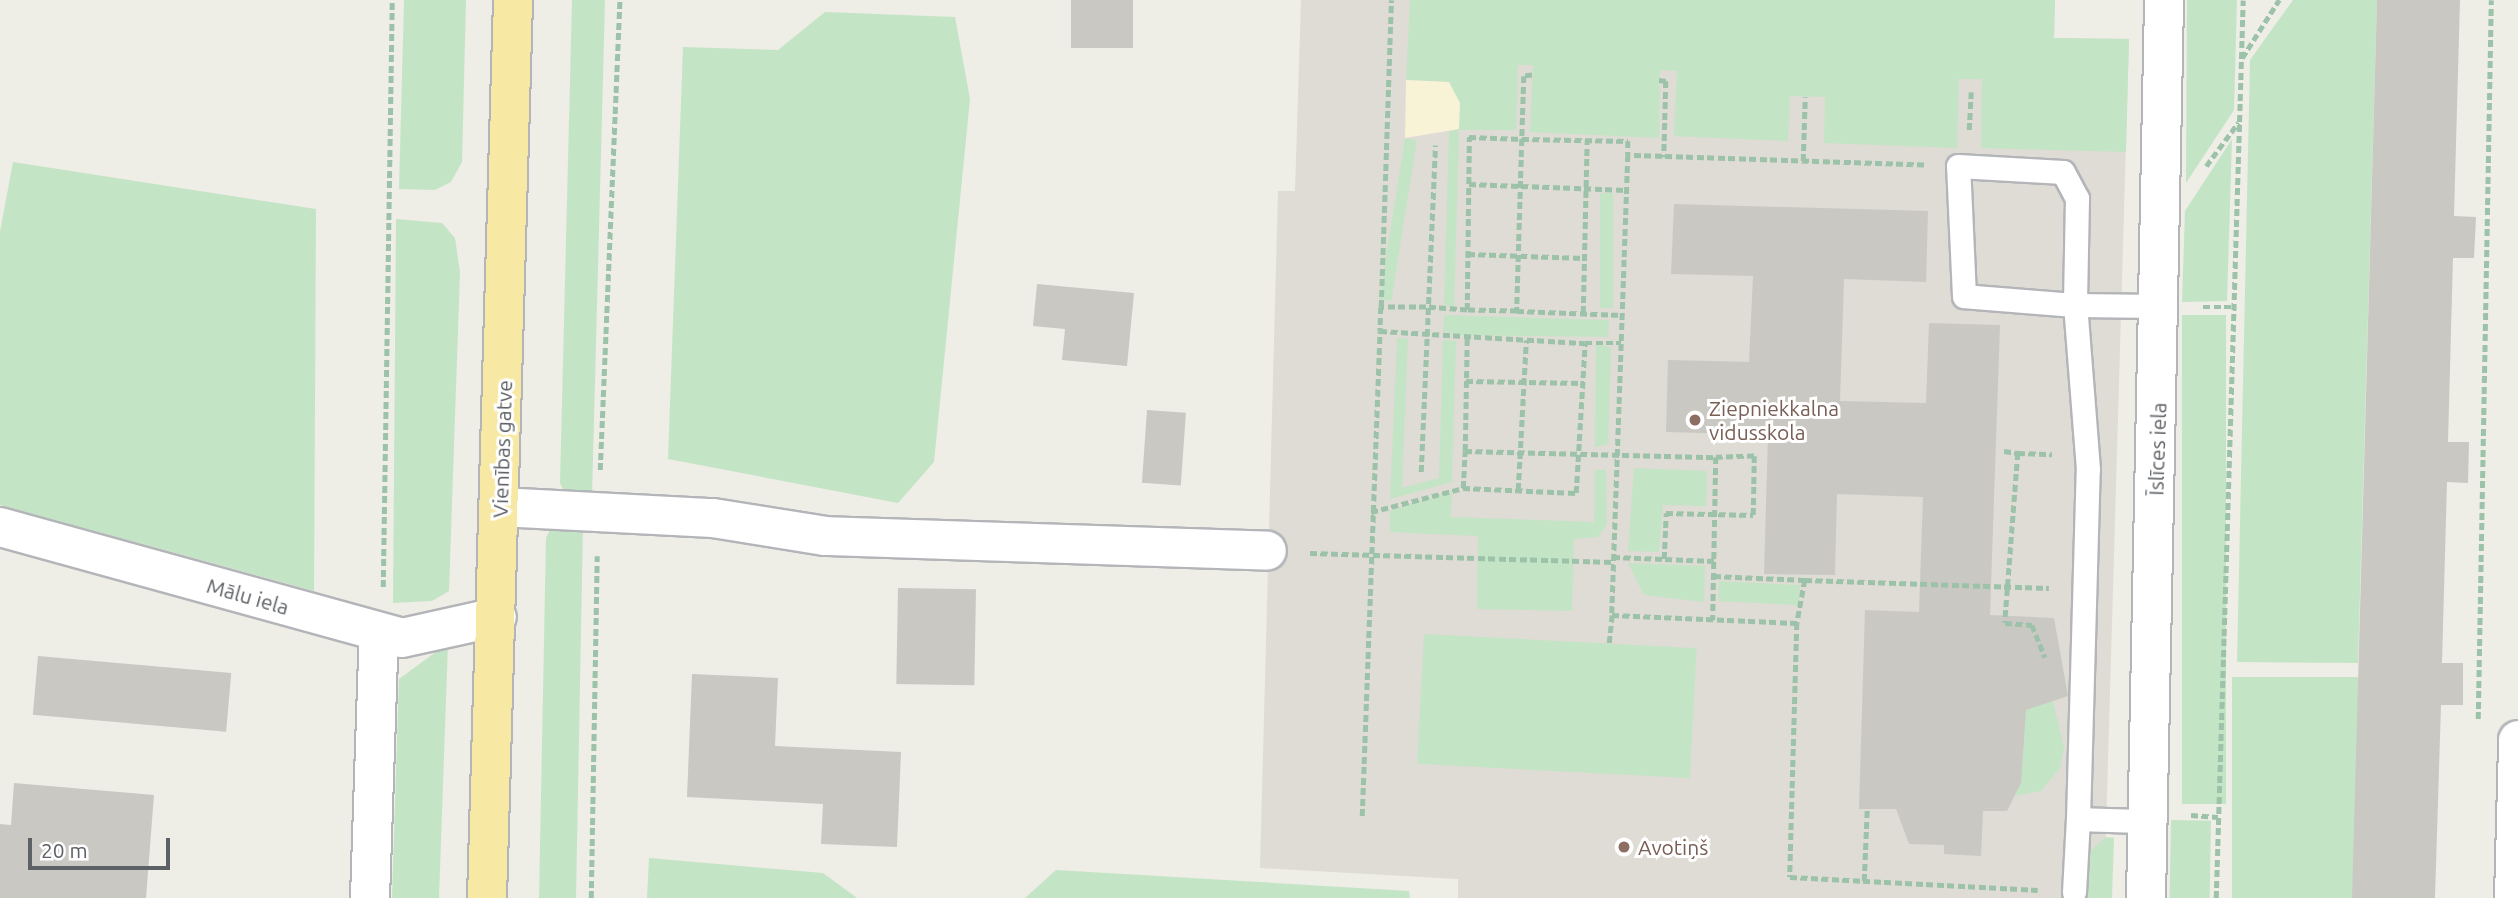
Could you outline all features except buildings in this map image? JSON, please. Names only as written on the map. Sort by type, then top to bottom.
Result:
[{"type":"highway","name":"Vienības gatve","points":[[487,898],[513,0]]},
{"type":"street","name":"Īslīces iela","points":[[2146,898],[2160,306],[2164,0]]},
{"type":"street","points":[[500,507],[713,518],[825,536],[1267,551]]},
{"type":"street","name":"Mālu iela","points":[[0,527],[391,636],[497,617]]},
{"type":"street","points":[[370,898],[391,636]]},
{"type":"street","points":[[2514,898],[2518,740]]},
{"type":"lane","points":[[2074,892],[2088,469],[2075,305],[2077,198],[2070,180],[2052,169],[1958,166],[1964,296],[2075,305],[2160,306]]},
{"type":"lane","points":[[2078,819],[2147,821]]},
{"type":"path","points":[[391,636],[383,595],[392,0]]},
{"type":"path","points":[[591,898],[598,513],[620,0]]},
{"type":"path","points":[[1362,817],[1391,0]]},
{"type":"path","points":[[2216,898],[2243,0]]},
{"type":"path","points":[[2241,59],[2279,0]]},
{"type":"path","points":[[2478,727],[2491,0]]},
{"type":"path","points":[[1517,311],[1524,76],[1532,75]]},
{"type":"path","points":[[1659,80],[1666,80],[1664,157]]},
{"type":"path","points":[[1804,161],[1805,97]]},
{"type":"path","points":[[1467,310],[1469,137],[1628,141],[1609,643]]},
{"type":"path","points":[[1583,313],[1587,140]]},
{"type":"path","points":[[1421,472],[1435,145]]},
{"type":"path","points":[[1628,155],[1958,166]]},
{"type":"path","points":[[1469,184],[1626,190]]},
{"type":"path","points":[[1468,254],[1584,258]]},
{"type":"path","points":[[1381,307],[1622,315]]},
{"type":"path","points":[[1380,331],[1621,343]]},
{"type":"path","points":[[1463,488],[1467,336]]},
{"type":"path","points":[[1518,490],[1526,340]]},
{"type":"path","points":[[1371,512],[1463,488],[1576,492],[1585,343]]},
{"type":"path","points":[[1466,381],[1583,383]]},
{"type":"path","points":[[1465,451],[1754,456],[1753,514],[1666,513],[1664,559]]},
{"type":"path","points":[[2004,451],[2018,453],[2005,623],[2032,625],[2037,639]]},
{"type":"path","points":[[1713,620],[1716,457]]},
{"type":"path","points":[[1267,551],[1715,561]]},
{"type":"path","points":[[1714,576],[2085,590]]},
{"type":"path","points":[[1805,580],[1797,623],[1790,877],[2074,892]]},
{"type":"path","points":[[1612,615],[1797,623]]},
{"type":"path","points":[[1864,881],[1867,809]]},
{"type":"shaded area","name":"Ziepniekkalna vidusskola","points":[[1301,0],[2055,0],[2054,38],[2129,39],[2104,898],[1458,898],[1458,879],[1260,868],[1278,191],[1295,191]]},
{"type":"green space","points":[[404,0],[466,0],[462,162],[451,182],[435,190],[399,189]]},
{"type":"green space","points":[[572,0],[605,0],[592,496],[565,493],[560,483]]},
{"type":"green space","points":[[1410,0],[2055,0],[2054,38],[2129,39],[2126,152],[1981,148],[1982,79],[1959,79],[1957,148],[1824,143],[1825,97],[1790,96],[1788,141],[1674,136],[1677,71],[1660,70],[1659,138],[1530,132],[1533,65],[1518,65],[1516,130],[1459,130],[1454,309],[1444,304],[1449,132],[1459,129],[1449,82],[1406,80]]},
{"type":"green space","points":[[2187,0],[2237,0],[2234,110],[2186,183]]},
{"type":"green space","points":[[2293,0],[2377,0],[2358,663],[2237,662],[2250,60]]},
{"type":"green space","points":[[825,12],[955,17],[970,99],[934,462],[898,503],[668,459],[683,47],[778,50]]},
{"type":"green space","points":[[1405,138],[1417,140],[1391,301],[1380,299]]},
{"type":"green space","points":[[2232,139],[2227,301],[2182,302],[2185,211]]},
{"type":"green space","points":[[13,162],[316,209],[314,591],[0,505],[0,232]]},
{"type":"green space","points":[[1600,193],[1613,193],[1613,308],[1600,308]]},
{"type":"green space","points":[[396,219],[442,223],[455,238],[460,272],[449,591],[432,601],[393,603]]},
{"type":"green space","points":[[1444,315],[1609,320],[1608,337],[1457,335],[1443,331]]},
{"type":"green space","points":[[2182,315],[2226,315],[2226,804],[2182,804]]},
{"type":"green space","points":[[1397,338],[1408,339],[1402,488],[1439,478],[1443,340],[1456,341],[1452,482],[1390,499]]},
{"type":"green space","points":[[1596,343],[1611,348],[1608,444],[1595,447]]},
{"type":"green space","points":[[1634,468],[1707,471],[1706,506],[1663,505],[1659,552],[1628,551]]},
{"type":"green space","points":[[1595,470],[1606,470],[1607,524],[1598,537],[1574,539],[1572,611],[1477,609],[1478,536],[1390,532],[1390,511],[1452,491],[1451,517],[1594,522]]},
{"type":"green space","points":[[553,524],[583,524],[576,898],[539,898],[546,538]]},
{"type":"green space","points":[[1628,563],[1705,566],[1704,602],[1644,595]]},
{"type":"green space","points":[[1719,581],[1800,585],[1799,605],[1718,601]]},
{"type":"green space","points":[[1424,634],[1697,648],[1690,778],[1417,764]]},
{"type":"green space","points":[[448,643],[439,898],[392,898],[399,679]]},
{"type":"green space","points":[[2232,677],[2358,677],[2358,898],[2232,898]]},
{"type":"green space","points":[[2053,701],[2064,748],[2060,768],[2041,791],[2015,796],[2021,780],[2016,704]]},
{"type":"green space","points":[[2171,820],[2211,821],[2210,898],[2170,898]]},
{"type":"green space","points":[[2106,837],[2114,838],[2112,898],[2069,898],[2089,886],[2090,851]]},
{"type":"green space","points":[[649,858],[823,873],[857,898],[647,898]]},
{"type":"green space","points":[[1056,870],[1409,891],[1410,898],[1025,898]]},
{"type":"sand","points":[[1406,80],[1449,82],[1460,103],[1459,129],[1405,138]]},
{"type":"place","name":"Ziepniekkalna vidusskola","points":[[1695,420]]},
{"type":"place","name":"Avotiņš","points":[[1624,847]]}]
